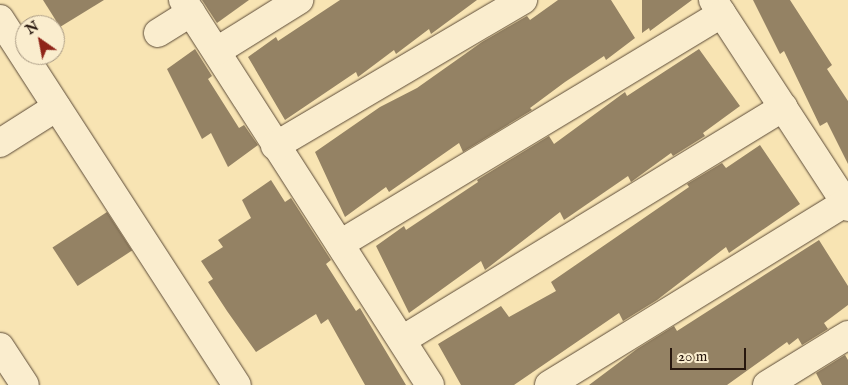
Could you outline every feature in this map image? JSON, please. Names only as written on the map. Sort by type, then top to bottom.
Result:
[{"type":"street","points":[[217,51],[299,0]]},
{"type":"street","points":[[275,146],[523,0]]},
{"type":"street","points":[[158,33],[187,6],[430,385]]},
{"type":"street","points":[[340,244],[717,7],[847,205],[549,385]]},
{"type":"street","points":[[0,18],[236,385]]},
{"type":"street","points":[[0,144],[57,106]]},
{"type":"street","points":[[402,340],[783,107]]},
{"type":"street","points":[[767,385],[848,335]]},
{"type":"street","points":[[0,347],[25,385]]},
{"type":"building","points":[[43,0],[104,0],[65,24],[65,15],[52,15]]},
{"type":"building","points":[[202,0],[249,0],[217,23]]},
{"type":"building","points":[[340,0],[477,0],[431,34],[429,29],[396,54],[394,50],[358,77],[356,72],[285,120],[248,57],[276,37],[278,41]]},
{"type":"building","points":[[558,0],[611,0],[635,38],[606,60],[604,56],[565,82],[530,108],[532,110],[463,152],[459,143],[389,192],[386,187],[345,217],[315,152],[380,107],[417,88],[482,42],[527,16],[530,20]]},
{"type":"building","points":[[642,0],[692,0],[650,31],[649,28],[642,33]]},
{"type":"building","points":[[753,0],[790,0],[832,65],[827,69],[848,101],[848,164],[827,122],[820,126],[784,51],[780,54]]},
{"type":"building","points":[[195,49],[212,76],[208,79],[239,128],[244,125],[258,145],[228,167],[211,133],[202,139],[167,69]]},
{"type":"building","points":[[699,49],[740,106],[703,133],[705,136],[673,156],[671,153],[631,182],[628,176],[564,220],[560,212],[485,270],[481,261],[409,313],[376,246],[404,226],[406,230],[478,182],[477,180],[549,136],[554,144],[625,92],[627,96]]},
{"type":"building","points":[[760,145],[800,204],[729,253],[726,247],[657,300],[623,321],[619,313],[514,385],[461,385],[438,344],[501,306],[509,317],[556,291],[551,282],[689,187],[687,184],[722,163],[726,168]]},
{"type":"building","points":[[271,180],[285,202],[291,198],[331,260],[326,264],[356,311],[360,308],[406,385],[365,385],[328,319],[321,324],[316,314],[256,352],[227,311],[208,282],[213,279],[201,261],[223,247],[218,240],[251,218],[242,200]]},
{"type":"building","points":[[107,212],[132,251],[78,286],[52,247]]},
{"type":"building","points":[[819,240],[848,286],[848,305],[824,323],[828,329],[802,345],[798,338],[789,345],[787,342],[727,385],[589,385],[637,349],[674,326],[677,331]]},
{"type":"building","points":[[845,355],[848,360],[848,385],[822,385],[816,373]]}]
